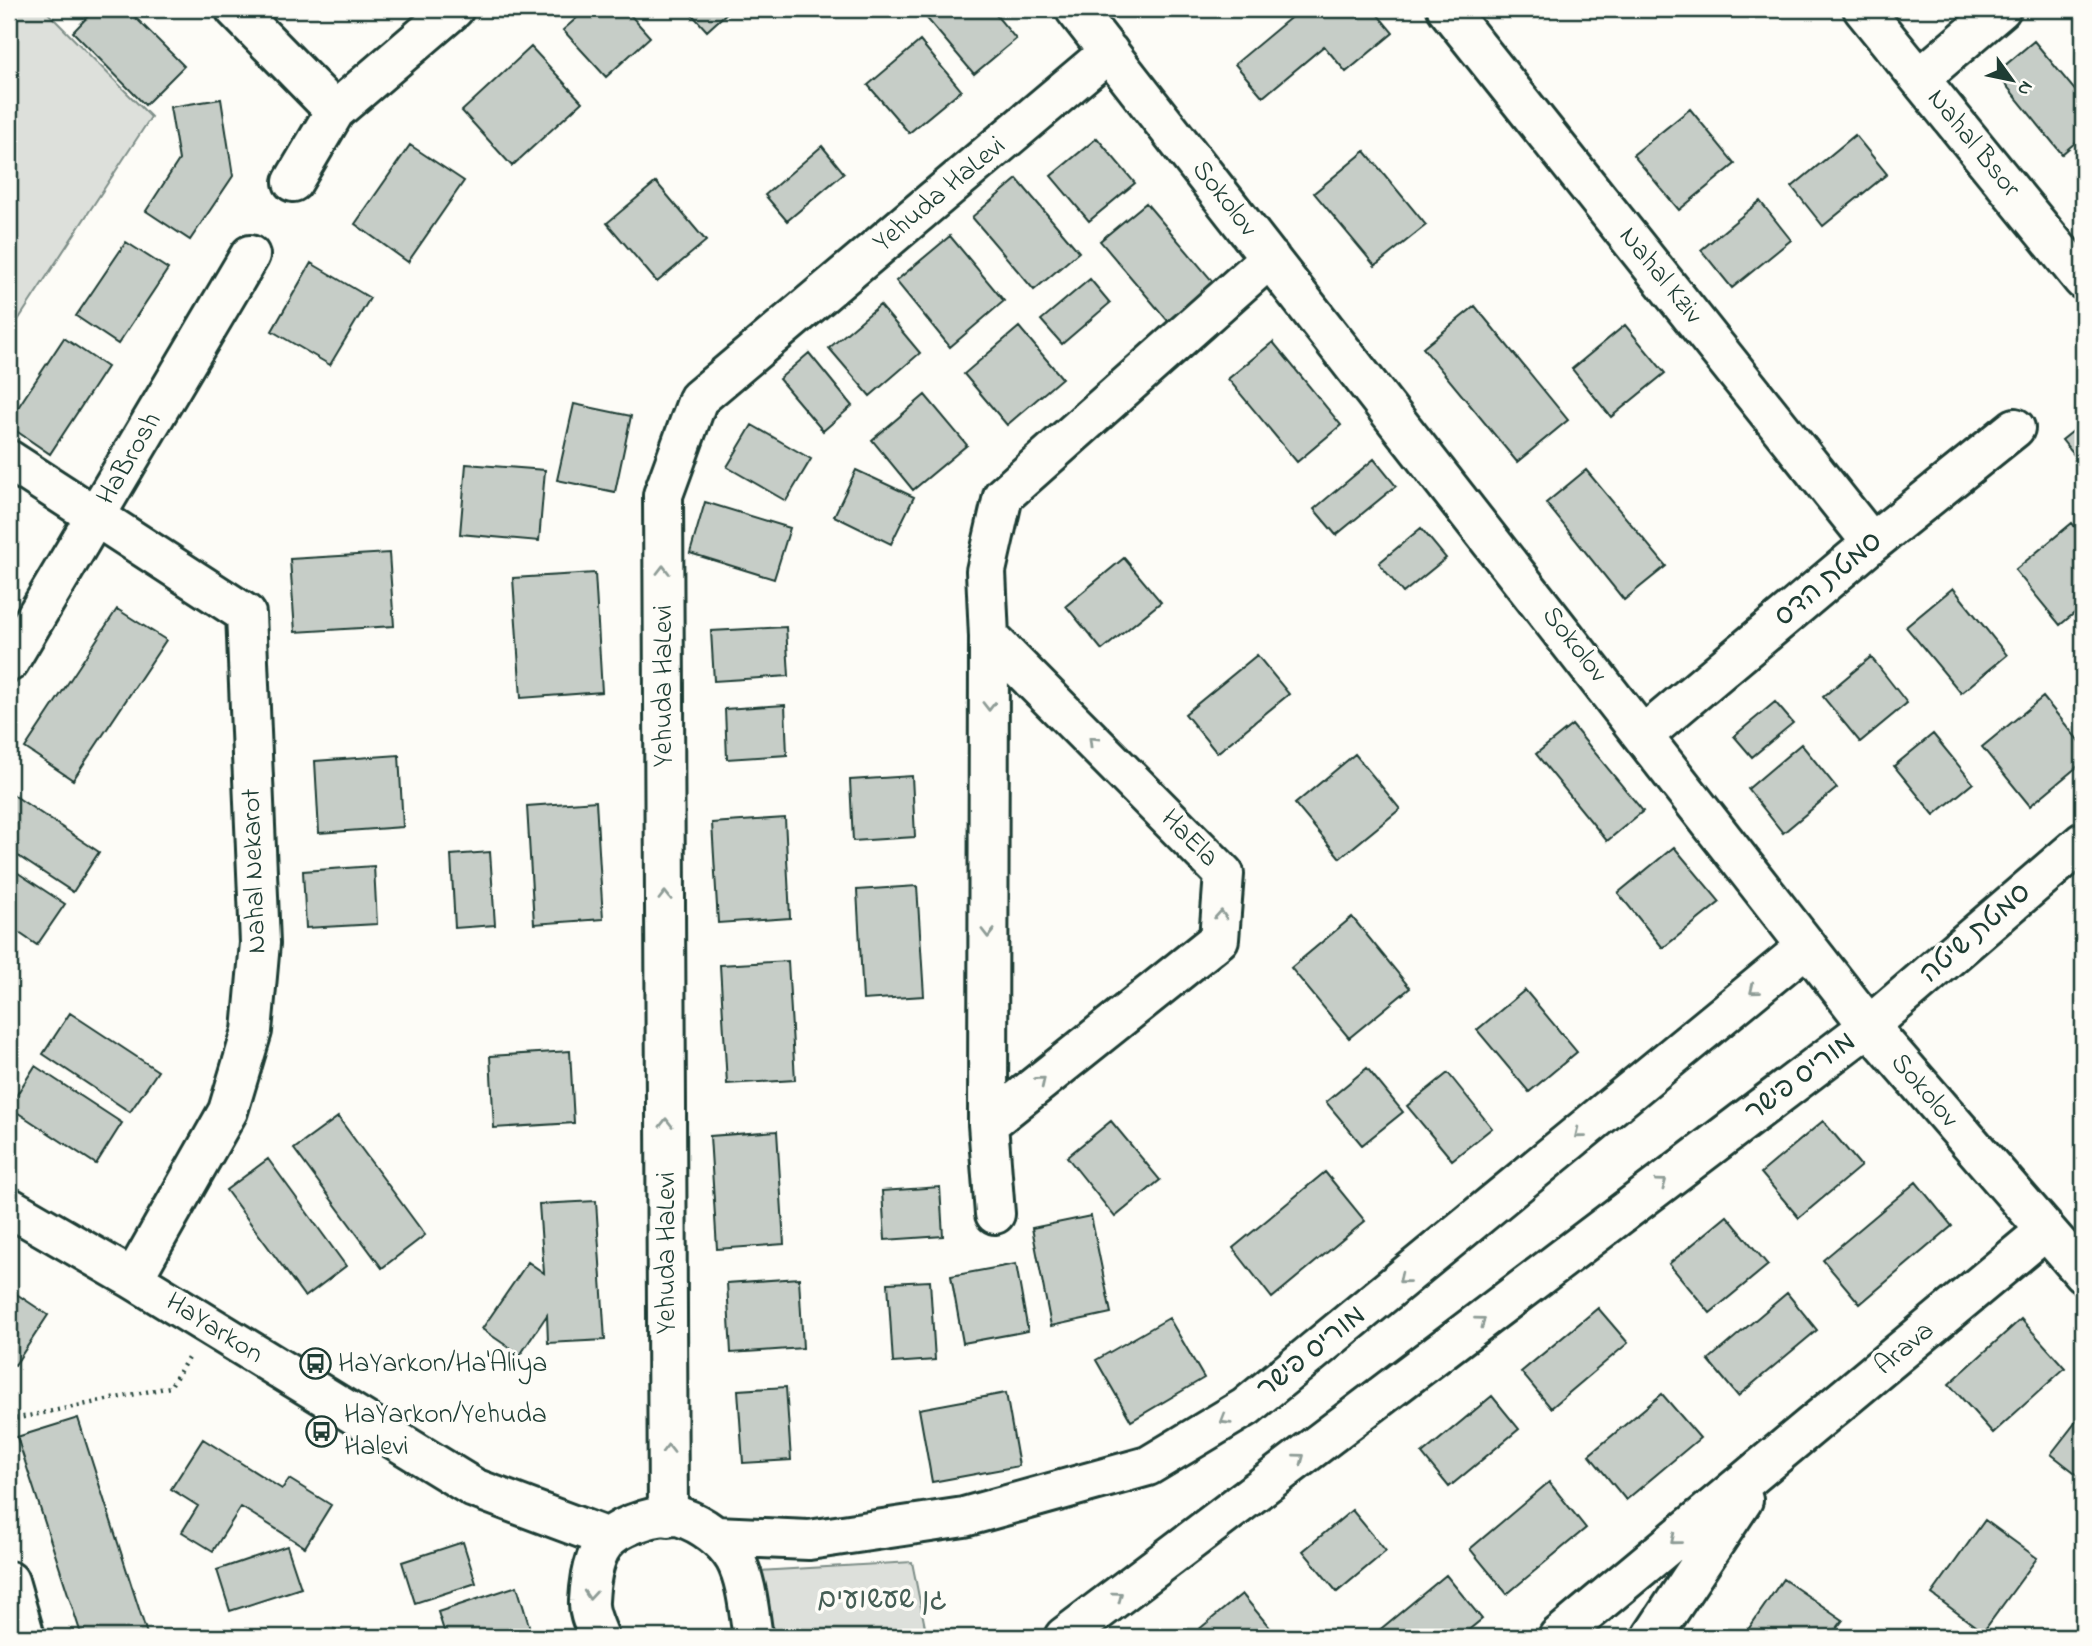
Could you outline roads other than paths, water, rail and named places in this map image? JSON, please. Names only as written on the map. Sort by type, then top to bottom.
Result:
[{"type":"street","points":[[235,9],[335,111]]},
{"type":"street","points":[[293,182],[335,111],[454,9]]},
{"type":"street","name":"Sokolov","points":[[1075,9],[1869,1026],[2083,1273]]},
{"type":"street","name":"Nahal Kziv","points":[[1447,9],[1872,543]]},
{"type":"street","name":"Nahal Bsor","points":[[1863,9],[2083,280]]},
{"type":"street","points":[[1920,78],[2001,9]]},
{"type":"street","name":"Yehuda HaLevi","points":[[668,1517],[663,495],[698,399],[1109,52]]},
{"type":"street","name":"HaBrosh","points":[[9,662],[250,255]]},
{"type":"street","points":[[995,1214],[988,1124],[989,637],[985,571],[1003,496],[1270,258]]},
{"type":"street","name":"סמטת הדס","points":[[1644,735],[1872,543],[2015,428]]},
{"type":"street","points":[[9,460],[97,515]]},
{"type":"street","name":"Nahal Nekarot","points":[[97,515],[246,614],[260,943],[252,1031],[228,1111],[133,1279]]},
{"type":"street","name":"HaEla","points":[[988,1124],[1219,939],[1224,874],[989,637]]},
{"type":"street","name":"סמטת שיטה","points":[[1869,1026],[2083,842]]},
{"type":"street","name":"מוריס פישר","points":[[716,1536],[809,1540],[964,1517],[1148,1466],[1246,1407],[1807,946]]},
{"type":"street","name":"מוריס פישר","points":[[1064,1637],[1869,1026]]},
{"type":"street","name":"HaYarkon","points":[[9,1207],[133,1279],[474,1488],[608,1538]]},
{"type":"street","name":"Arava","points":[[1558,1637],[2045,1231]]},
{"type":"street","name":"Arava","points":[[1652,1637],[1766,1466]]},
{"type":"street","points":[[599,1637],[589,1604],[594,1564],[608,1538],[631,1524],[679,1517],[716,1536],[735,1560],[754,1637]]},
{"type":"street","points":[[9,1581],[25,1637]]},
{"type":"place","name":"HaYarkon/Ha'Aliya","points":[[315,1364]]},
{"type":"place","name":"HaYarkon/Yehuda Halevi","points":[[321,1431]]},
{"type":"park label","name":"גן שעשועים","points":[[882,1600]]}]
